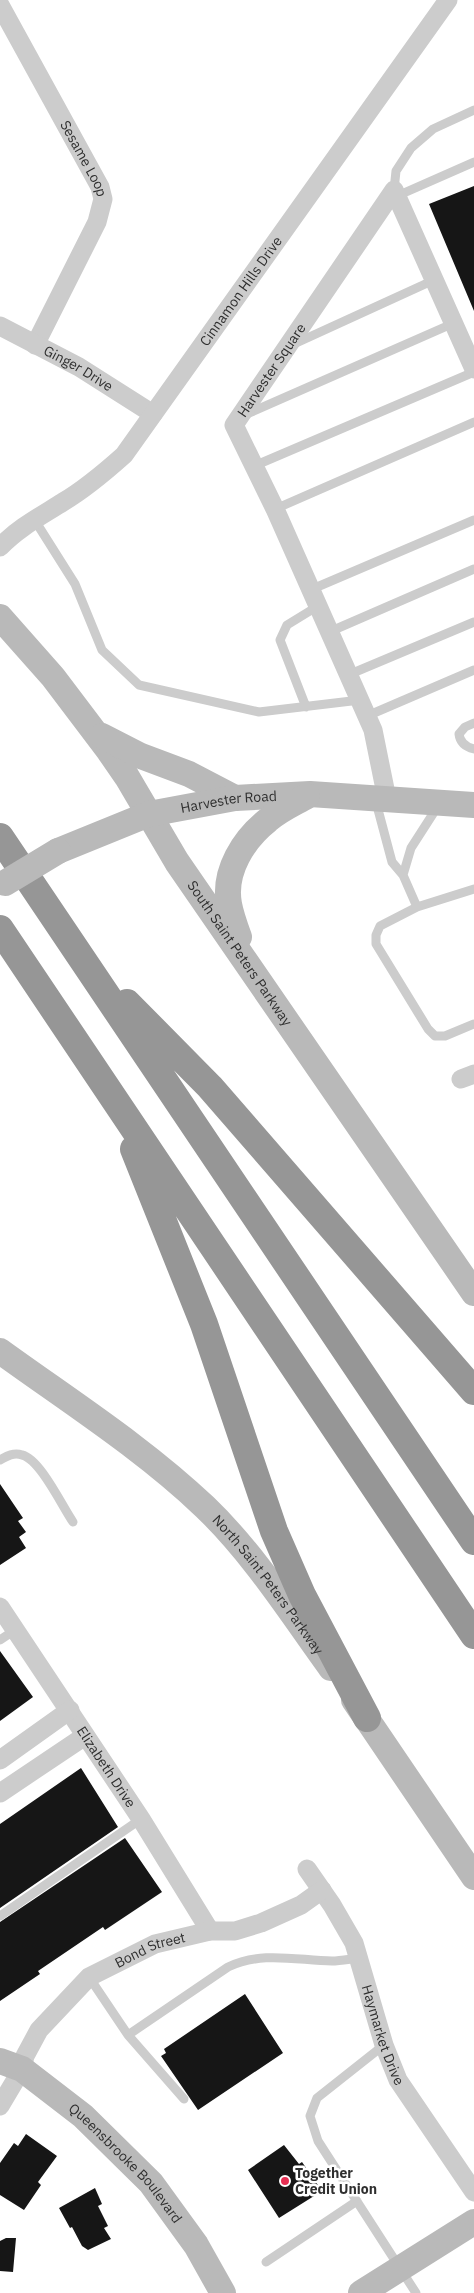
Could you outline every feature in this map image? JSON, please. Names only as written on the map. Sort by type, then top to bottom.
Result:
[{"type":"highway","points":[[0,837],[474,1541]]},
{"type":"highway","points":[[0,929],[474,1635]]},
{"type":"highway","points":[[80,956],[210,1088],[474,1391]]},
{"type":"highway","points":[[111,1094],[180,1260],[204,1324],[274,1531],[302,1595],[367,1718]]},
{"type":"main road","name":"South Saint Peters Parkway","points":[[0,617],[54,677],[127,777],[177,862],[470,1284]]},
{"type":"main road","points":[[95,732],[119,746],[189,774],[235,798]]},
{"type":"main road","points":[[246,960],[228,903],[228,882],[233,865],[245,841],[268,819],[310,794]]},
{"type":"main road","name":"Harvester Road","points":[[0,886],[58,851],[149,814],[235,798],[310,794],[474,805]]},
{"type":"main road","name":"North Saint Peters Parkway","points":[[0,1351],[122,1439],[205,1507],[242,1546],[367,1718],[474,1877]]},
{"type":"main road","name":"Queensbrooke Boulevard","points":[[11,2065],[83,2116],[151,2182],[196,2245],[223,2293]]},
{"type":"main road","points":[[362,2293],[474,2222]]},
{"type":"street","name":"Cinnamon Hills Drive","points":[[0,547],[34,519],[99,478],[124,455],[448,0]]},
{"type":"street","name":"Sesame Loop","points":[[0,5],[100,187],[103,199],[97,222],[35,345]]},
{"type":"street","points":[[396,193],[474,370]]},
{"type":"street","name":"Harvester Square","points":[[381,798],[373,730],[275,509],[234,425],[396,193]]},
{"type":"street","name":"Ginger Drive","points":[[0,326],[96,377],[153,414]]},
{"type":"street","name":"Elizabeth Drive","points":[[0,1607],[8,1635],[70,1710],[141,1819],[210,1931]]},
{"type":"street","points":[[0,1760],[70,1710]]},
{"type":"street","points":[[0,1793],[86,1736]]},
{"type":"street","name":"Haymarket Drive","points":[[308,1869],[354,1943],[384,2045],[398,2080],[474,2192]]},
{"type":"street","name":"Bond Street","points":[[0,2106],[11,2065],[25,2056],[39,2030],[88,1977],[155,1944],[210,1931],[235,1931],[261,1924],[301,1905],[322,1890]]},
{"type":"lane","points":[[474,110],[433,129],[411,148],[396,171],[396,193],[474,162]]},
{"type":"lane","points":[[287,347],[434,280]]},
{"type":"lane","points":[[240,417],[454,323]]},
{"type":"lane","points":[[254,466],[474,370]]},
{"type":"lane","points":[[275,509],[474,422]]},
{"type":"lane","points":[[34,519],[75,584],[102,650],[139,685],[259,712],[306,707],[363,708],[474,670]]},
{"type":"lane","points":[[306,707],[280,640],[287,625],[314,598],[474,520]]},
{"type":"lane","points":[[329,632],[474,569]]},
{"type":"lane","points":[[348,675],[474,622]]},
{"type":"lane","points":[[474,723],[465,727],[459,734],[466,747],[474,749]]},
{"type":"lane","points":[[381,798],[392,862],[404,874],[417,907]]},
{"type":"lane","points":[[404,874],[411,848],[440,803]]},
{"type":"lane","points":[[474,889],[417,907],[380,926],[376,935],[376,944],[428,1029],[435,1036],[445,1036],[474,1024]]},
{"type":"lane","points":[[0,1460],[10,1455],[22,1454],[34,1461],[73,1522]]},
{"type":"lane","points":[[0,1916],[141,1819]]},
{"type":"lane","points":[[128,2035],[228,1967],[241,1961],[285,1956],[333,1961],[359,1958]]},
{"type":"lane","points":[[88,1977],[128,2035],[184,2099]]},
{"type":"lane","points":[[384,2045],[317,2098],[310,2116],[318,2141],[416,2293]]},
{"type":"lane","points":[[266,2262],[357,2201]]},
{"type":"building","points":[[474,186],[474,311],[429,204]]},
{"type":"building","points":[[0,1484],[23,1518],[18,1521],[26,1532],[19,1537],[26,1548],[0,1565]]},
{"type":"building","points":[[0,1651],[33,1697],[0,1721]]},
{"type":"building","points":[[81,1768],[118,1827],[0,1908],[0,1824]]},
{"type":"building","points":[[125,1838],[162,1892],[105,1930],[103,1927],[38,1971],[40,1974],[0,2001],[0,1922]]},
{"type":"building","points":[[245,1994],[283,2053],[198,2110],[161,2056],[166,2053],[164,2049]]},
{"type":"building","points":[[26,2134],[57,2156],[38,2182],[41,2185],[24,2210],[0,2195],[0,2163],[14,2143],[18,2146]]},
{"type":"building","name":"Together Credit Union","points":[[284,2145],[299,2164],[302,2162],[322,2191],[279,2218],[248,2170]]},
{"type":"building","points":[[95,2188],[102,2204],[98,2206],[108,2226],[104,2228],[111,2239],[88,2250],[82,2246],[59,2208]]},
{"type":"building","points":[[6,2238],[16,2238],[13,2272],[0,2271],[0,2241]]},
{"type":"place","name":"Together Credit Union","points":[[285,2181]]}]
